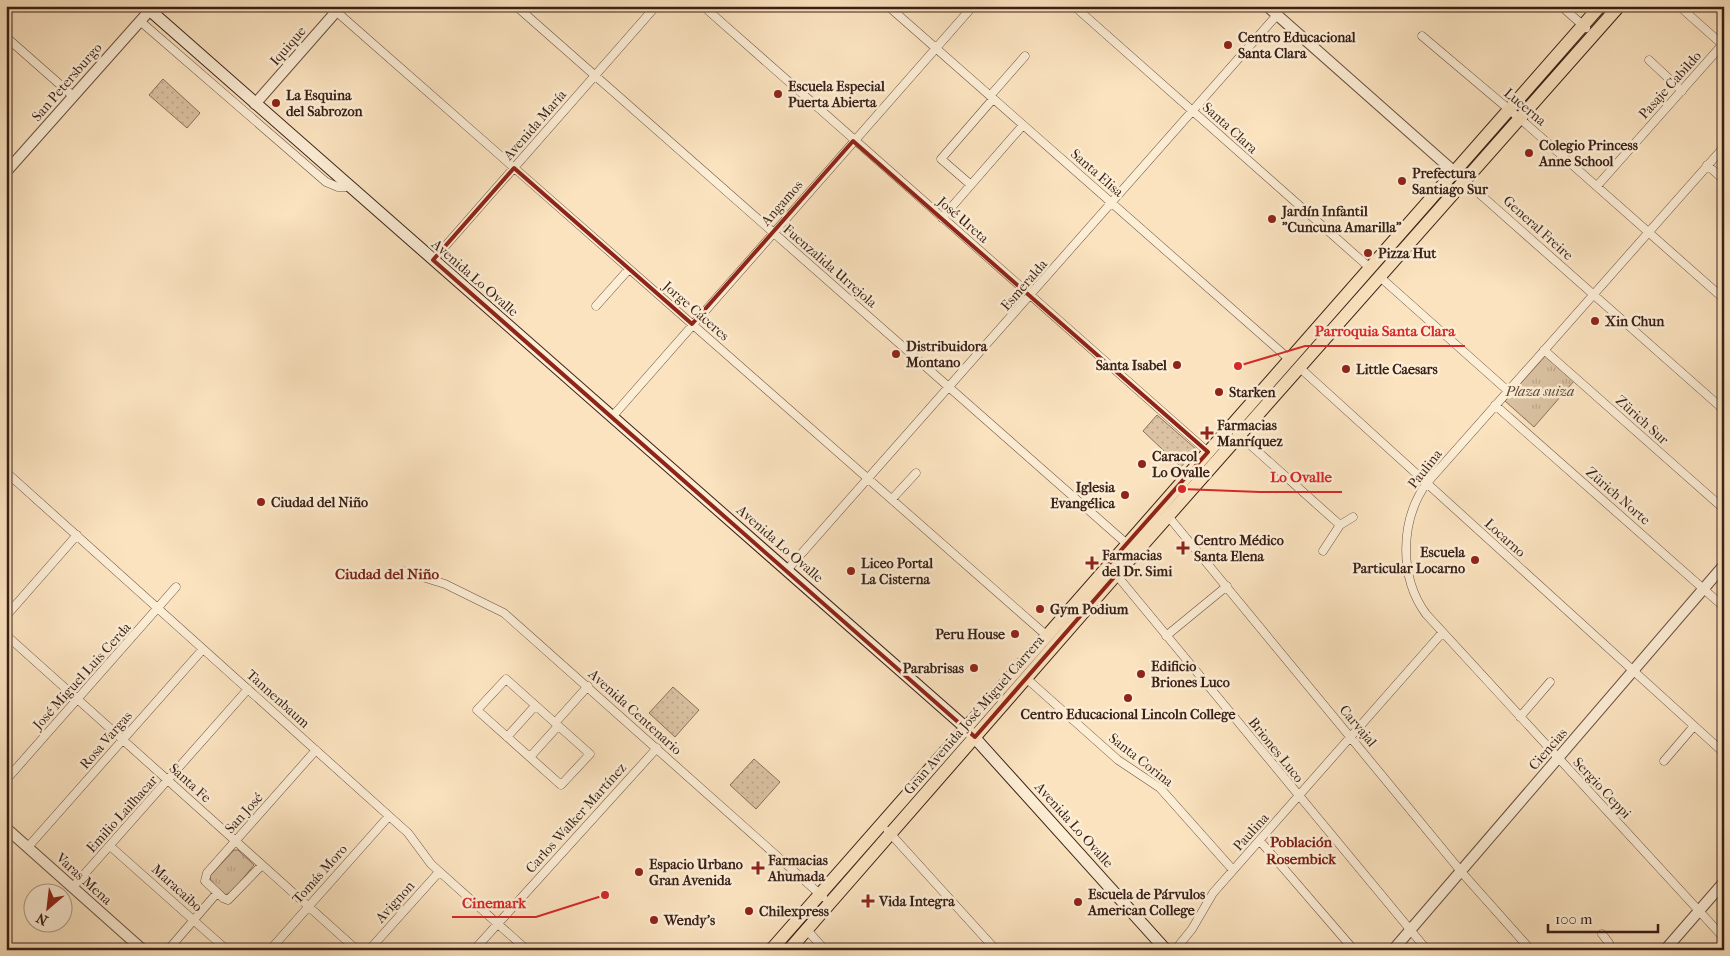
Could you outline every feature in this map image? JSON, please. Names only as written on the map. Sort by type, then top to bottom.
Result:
[{"type":"main road","name":"Gran Avenida José Miguel Carrera","points":[[789,950],[1048,653],[1111,571],[1127,544],[1600,6]]},
{"type":"main road","name":"Gran Avenida José Miguel Carrera","points":[[770,950],[1046,635],[1168,516],[1240,436],[1619,6]]},
{"type":"main road","name":"Avenida Lo Ovalle","points":[[147,8],[965,727],[1166,950]]},
{"type":"main road","points":[[1289,359],[1303,365]]},
{"type":"main road","points":[[1046,635],[1050,645],[1048,653]]},
{"type":"street","name":"Fuenzalida Urrejola","points":[[516,6],[1127,544]]},
{"type":"street","name":"Avenida María","points":[[433,260],[656,6]]},
{"type":"street","name":"José Ureta","points":[[703,6],[853,141],[1208,452]]},
{"type":"street","name":"Santa Elisa","points":[[888,6],[1289,359]]},
{"type":"street","name":"Angamos","points":[[612,417],[972,6]]},
{"type":"street","name":"Santa Clara","points":[[1074,6],[1370,268]]},
{"type":"street","name":"General Freire","points":[[1267,6],[1724,410]]},
{"type":"street","points":[[1561,6],[1594,35]]},
{"type":"street","points":[[1678,6],[1723,45]]},
{"type":"street","name":"San Petersburgo","points":[[6,172],[140,21],[147,8]]},
{"type":"street","name":"Iquique","points":[[255,104],[336,8]]},
{"type":"street","name":"Jorge Cáceres","points":[[336,8],[514,168],[1046,635]]},
{"type":"street","name":"Esmeralda","points":[[787,570],[950,388],[1277,15]]},
{"type":"street","name":"Avenida Lo Ovalle","points":[[140,21],[326,182],[338,187],[349,187]]},
{"type":"street","name":"Lucerna","points":[[1422,36],[1520,118],[1724,299]]},
{"type":"street","points":[[6,37],[73,96]]},
{"type":"street","name":"Pasaje Cabildo","points":[[1597,186],[1723,45]]},
{"type":"street","points":[[971,185],[941,159],[1025,56]]},
{"type":"street","points":[[1649,60],[1682,91]]},
{"type":"street","points":[[942,218],[1023,125]]},
{"type":"street","name":"Paulina","points":[[1175,950],[1192,930],[1213,893],[1442,633],[1416,599],[1407,564],[1410,521],[1414,507],[1426,484],[1592,294],[1724,147]]},
{"type":"street","points":[[1707,165],[1724,180]]},
{"type":"street","points":[[596,306],[629,269]]},
{"type":"street","points":[[1380,277],[1508,391]]},
{"type":"street","name":"Zürich Sur","points":[[1544,350],[1724,509]]},
{"type":"street","name":"Locarno","points":[[1303,365],[1426,484],[1724,753]]},
{"type":"street","name":"Zürich Norte","points":[[1496,405],[1724,607]]},
{"type":"street","points":[[1230,427],[1340,524]]},
{"type":"street","name":"Tannenbaum","points":[[6,472],[412,837],[426,859],[527,950]]},
{"type":"street","points":[[892,500],[916,472]]},
{"type":"street","name":"Carvajal","points":[[1168,516],[1462,871],[1531,950]]},
{"type":"street","points":[[1323,551],[1340,524],[1353,517]]},
{"type":"street","points":[[6,616],[77,535]]},
{"type":"street","name":"Ciencias","points":[[1393,950],[1724,565]]},
{"type":"street","name":"Avenida Centenario","points":[[403,571],[445,584],[504,613],[830,904]]},
{"type":"street","name":"Briones Luco","points":[[1111,571],[1427,950]]},
{"type":"street","points":[[1166,636],[1227,586]]},
{"type":"street","name":"José Miguel Luis Cerda","points":[[6,780],[176,587]]},
{"type":"street","name":"Sergio Ceppi","points":[[1442,633],[1724,938]]},
{"type":"street","name":"Santa Fe","points":[[6,635],[357,950]]},
{"type":"street","name":"Rosa Vargas","points":[[28,847],[203,649]]},
{"type":"street","name":"Santa Corina","points":[[1026,678],[1118,760],[1160,788],[1233,870]]},
{"type":"street","points":[[506,679],[556,724],[590,754],[562,786],[478,710],[506,679]]},
{"type":"street","points":[[1520,717],[1550,682]]},
{"type":"street","points":[[530,757],[588,686]]},
{"type":"street","name":"Emilio Lailhacar","points":[[73,887],[169,781],[248,689]]},
{"type":"street","points":[[507,737],[535,706]]},
{"type":"street","points":[[1664,761],[1694,726]]},
{"type":"street","name":"Carlos Walker Martínez","points":[[474,950],[657,748]]},
{"type":"street","name":"San José","points":[[218,893],[206,882],[206,875],[316,750]]},
{"type":"street","name":"Tomás Moro","points":[[270,950],[389,816]]},
{"type":"street","points":[[881,824],[996,950]]},
{"type":"street","name":"Varas Mena","points":[[6,828],[143,950]]},
{"type":"street","points":[[1260,841],[1354,950]]},
{"type":"street","name":"Maracaibo","points":[[110,846],[227,950]]},
{"type":"street","points":[[168,950],[218,893],[224,899],[231,899],[262,865]]},
{"type":"street","name":"Avignon","points":[[369,950],[440,872]]},
{"type":"street","points":[[1665,950],[1724,882]]},
{"type":"street","points":[[807,930],[825,950]]},
{"type":"street","points":[[1602,934],[1609,943],[1609,950]]},
{"type":"highlighted area","points":[[853,141],[1208,452],[1107,566],[1116,575],[975,737],[433,260],[514,168],[692,324]]},
{"type":"green space","points":[[163,79],[200,113],[187,128],[149,95]]},
{"type":"green space","name":"Plaza suiza","points":[[1545,356],[1574,381],[1534,427],[1505,401]]},
{"type":"green space","points":[[1157,415],[1196,449],[1181,467],[1143,431]]},
{"type":"green space","points":[[673,687],[699,710],[675,737],[649,713]]},
{"type":"green space","points":[[754,759],[780,782],[756,809],[730,785]]},
{"type":"green space","points":[[234,850],[238,850],[254,865],[231,893],[226,895],[211,882],[210,876]]},
{"type":"place","name":"Centro Educacional Santa Clara","points":[[1228,45]]},
{"type":"place","name":"Escuela Especial Puerta Abierta","points":[[778,94]]},
{"type":"place","name":"La Esquina del Sabrozon","points":[[276,103]]},
{"type":"place","name":"Colegio Princess Anne School","points":[[1529,153]]},
{"type":"place","name":"Prefectura Santiago Sur","points":[[1402,181]]},
{"type":"place","name":"Jardín Infantil \"Cuncuna Amarilla\"","points":[[1272,219]]},
{"type":"place","name":"Pizza Hut","points":[[1368,253]]},
{"type":"place","name":"Xin Chun","points":[[1595,321]]},
{"type":"place","name":"Distribuidora Montano","points":[[896,354]]},
{"type":"place","name":"Santa Isabel","points":[[1177,365]]},
{"type":"place","name":"Parroquia Santa Clara","points":[[1238,366]]},
{"type":"place","name":"Little Caesars","points":[[1346,369]]},
{"type":"place","name":"Starken","points":[[1219,392]]},
{"type":"place","name":"Farmacias Manríquez","points":[[1207,433]]},
{"type":"place","name":"Caracol Lo Ovalle","points":[[1142,464]]},
{"type":"place","name":"Lo Ovalle","points":[[1182,489]]},
{"type":"place","name":"Iglesia Evangélica","points":[[1125,495]]},
{"type":"place","name":"Ciudad del Niño","points":[[261,502]]},
{"type":"place","name":"Centro Médico Santa Elena","points":[[1183,548]]},
{"type":"place","name":"Escuela Particular Locarno","points":[[1475,560]]},
{"type":"place","name":"Farmacias del Dr. Simi","points":[[1092,563]]},
{"type":"place","name":"Liceo Portal La Cisterna","points":[[851,571]]},
{"type":"place","name":"Gym Podium","points":[[1040,609]]},
{"type":"place","name":"Peru House","points":[[1015,634]]},
{"type":"place","name":"Parabrisas","points":[[974,668]]},
{"type":"place","name":"Edificio Briones Luco","points":[[1141,674]]},
{"type":"place","name":"Centro Educacional Lincoln College","points":[[1128,698]]},
{"type":"place","name":"Farmacias Ahumada","points":[[758,868]]},
{"type":"place","name":"Espacio Urbano Gran Avenida","points":[[639,872]]},
{"type":"place","name":"Cinemark","points":[[605,895]]},
{"type":"place","name":"Vida Integra","points":[[868,901]]},
{"type":"place","name":"Escuela de Párvulos American College","points":[[1078,902]]},
{"type":"place","name":"Chilexpress","points":[[749,911]]},
{"type":"place","name":"Wendy's","points":[[654,920]]},
{"type":"district","name":"Ciudad del Niño","points":[[387,574]]},
{"type":"district","name":"Población Rosembick","points":[[1301,850]]}]
